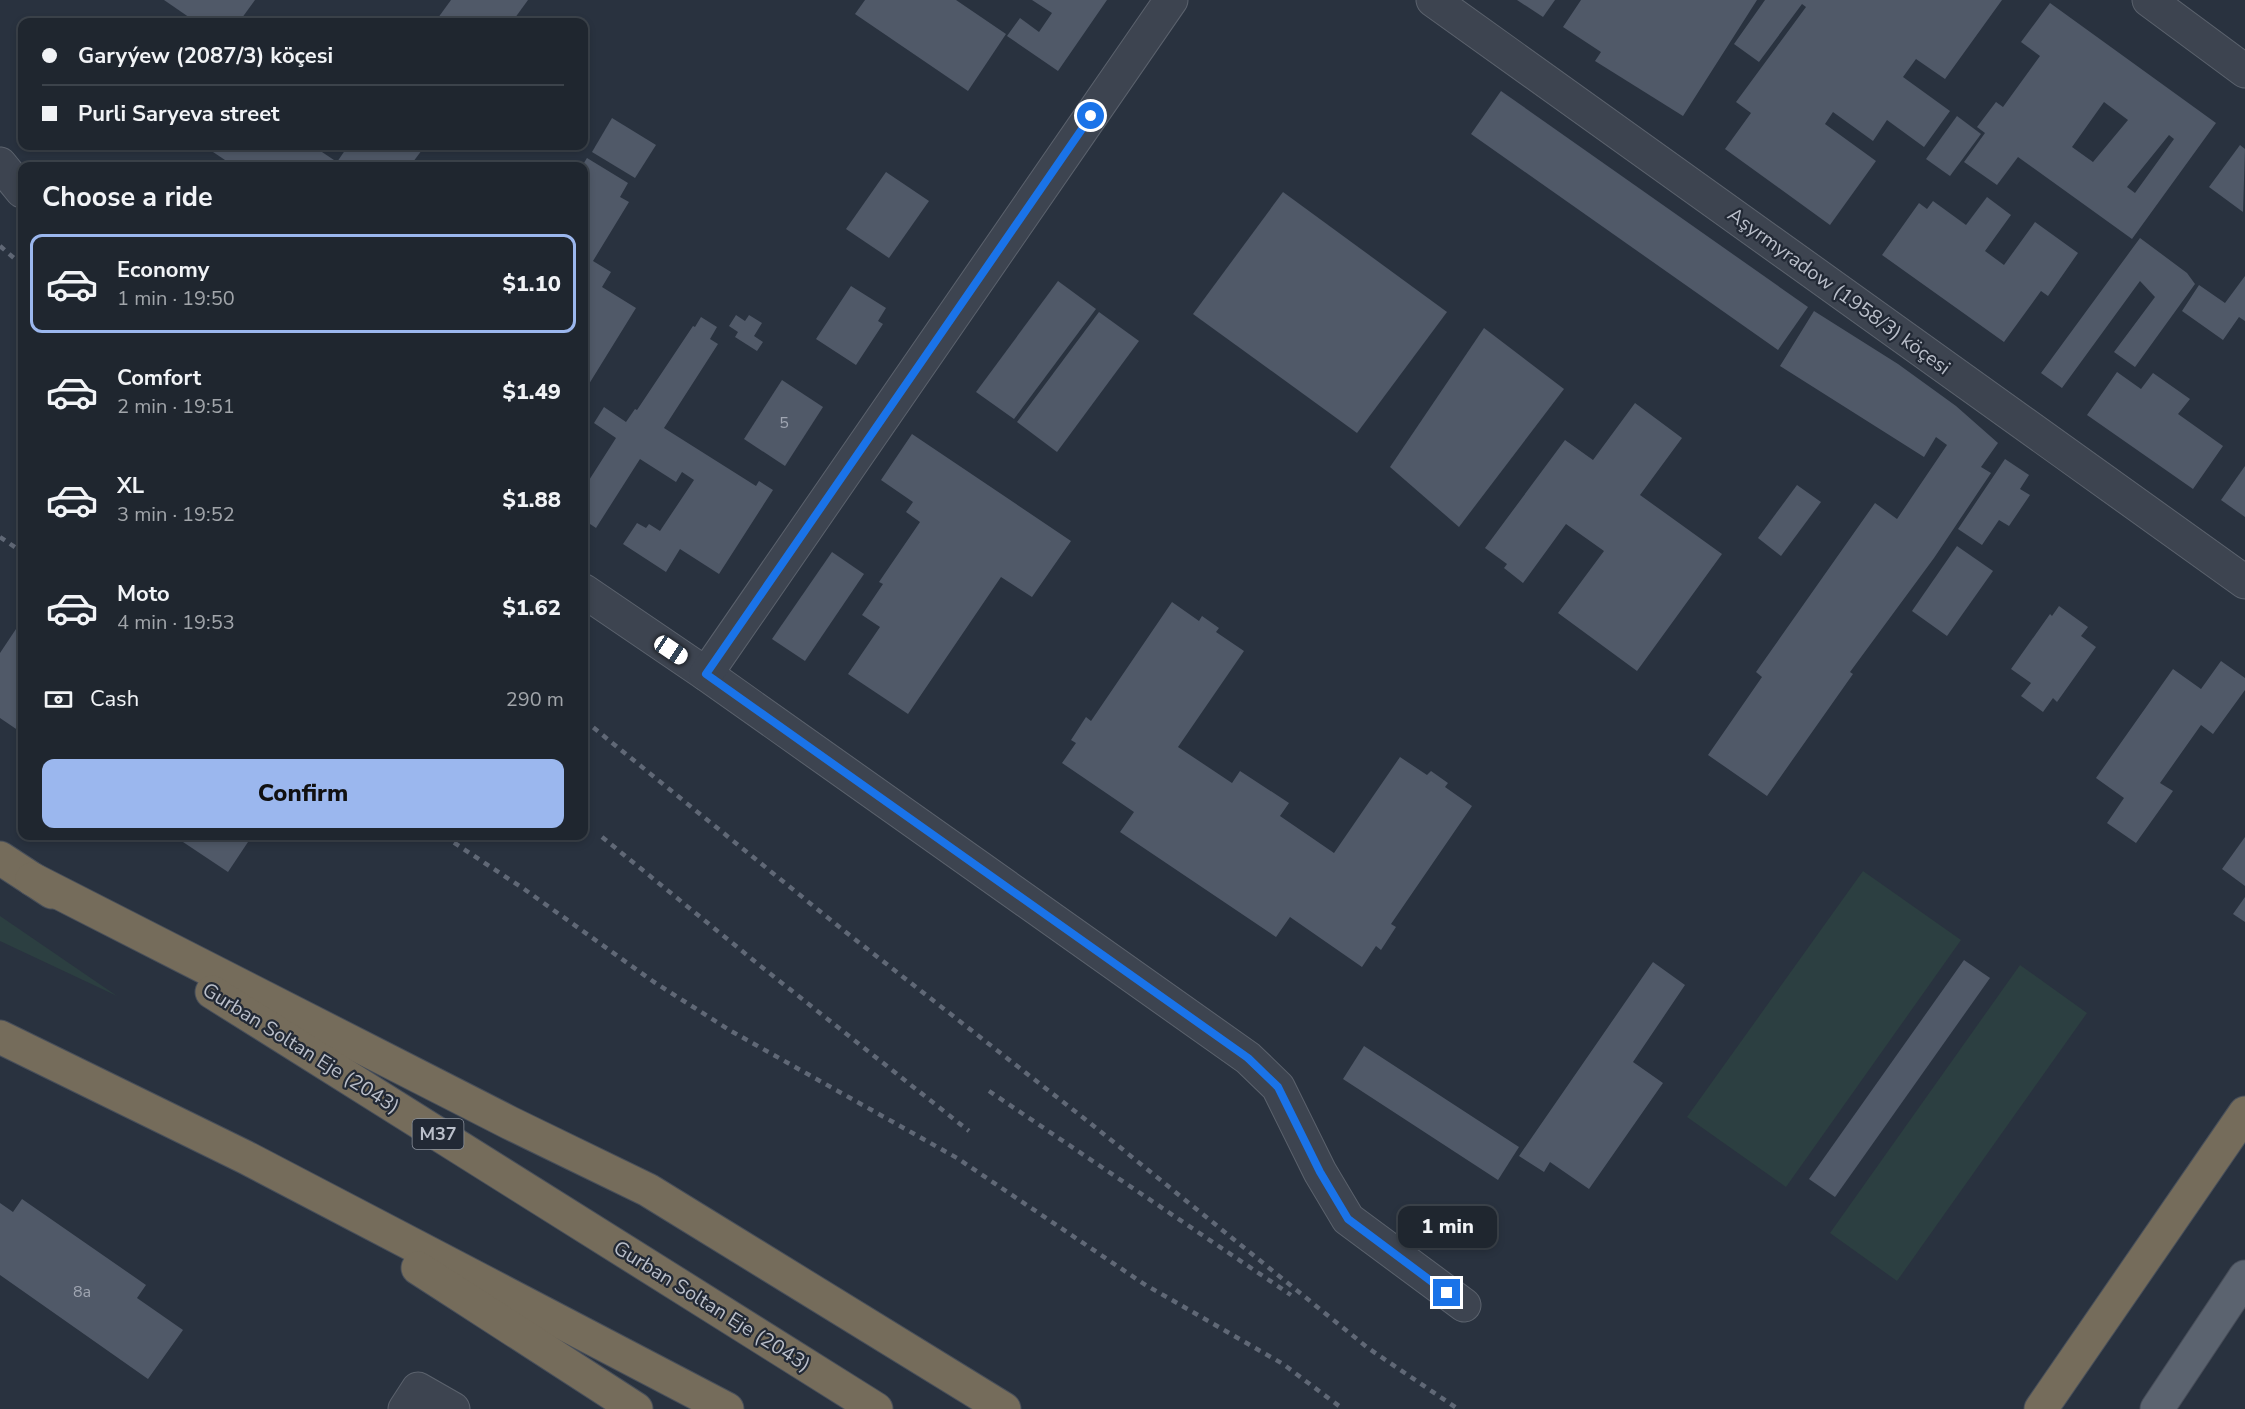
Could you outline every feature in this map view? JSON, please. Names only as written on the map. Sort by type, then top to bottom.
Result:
[{"type":"highway","name":"Gurban Soltan Eje (2043)","points":[[0,858],[876,1409]]},
{"type":"highway","points":[[32,879],[648,1190],[1004,1409]]},
{"type":"highway","points":[[0,1037],[245,1157],[727,1409]]},
{"type":"highway","points":[[2041,1409],[2245,1113]]},
{"type":"highway","points":[[245,1157],[636,1409]]},
{"type":"main road","points":[[2157,1409],[2245,1276]]},
{"type":"street","points":[[706,674],[1171,0]]},
{"type":"street","name":"Aşyrmyradow (1958/3) köçesi","points":[[1433,0],[2245,582]]},
{"type":"street","points":[[2149,0],[2245,71]]},
{"type":"street","points":[[0,164],[18,186]]},
{"type":"street","points":[[588,594],[706,674],[1248,1058],[1278,1087],[1320,1172],[1348,1219],[1464,1305]]},
{"type":"street","points":[[405,1409],[418,1389],[453,1409]]},
{"type":"shaded area","points":[[1863,871],[1961,940],[1786,1187],[1687,1117]]},
{"type":"shaded area","points":[[0,916],[117,996],[0,941]]},
{"type":"shaded area","points":[[2020,965],[2087,1013],[1897,1281],[1830,1233]]},
{"type":"building","points":[[164,0],[255,0],[242,18],[190,18]]},
{"type":"building","points":[[451,0],[528,0],[515,18],[438,18]]},
{"type":"building","points":[[865,0],[956,0],[1006,34],[968,91],[855,14]]},
{"type":"building","points":[[1032,0],[1107,0],[1058,71],[1007,36],[1020,18],[1039,32],[1052,13]]},
{"type":"building","points":[[1517,0],[1555,0],[1543,17]]},
{"type":"building","points":[[1581,0],[1757,0],[1683,116],[1595,61],[1601,52],[1563,27]]},
{"type":"building","points":[[1765,0],[2002,0],[1945,79],[1916,59],[1903,77],[1950,111],[1924,147],[1887,120],[1873,141],[1833,112],[1825,124],[1876,161],[1830,225],[1725,149],[1751,113],[1736,102],[1806,7],[1802,4],[1759,62],[1734,44]]},
{"type":"building","points":[[2050,3],[2216,123],[2132,239],[2018,157],[1997,185],[1964,162],[1985,133],[1977,127],[1996,102],[2003,107],[2040,56],[2021,42]],"holes":[[[2104,102],[2128,120],[2093,162],[2072,147]],[[2169,135],[2174,139],[2135,193],[2127,187]]]},
{"type":"building","points":[[1501,91],[1808,307],[1778,350],[1471,134]]},
{"type":"building","points":[[1957,116],[1981,134],[1950,176],[1926,159]]},
{"type":"building","points":[[612,118],[656,145],[635,178],[592,152]]},
{"type":"building","points":[[2240,145],[2245,149],[2243,212],[2209,187]]},
{"type":"building","points":[[210,150],[319,150],[337,162],[228,162]]},
{"type":"building","points":[[345,150],[422,150],[413,162],[337,162]]},
{"type":"building","points":[[587,158],[628,183],[620,197],[629,202],[593,261],[611,272],[602,287],[636,308],[588,386],[588,162],[584,162]]},
{"type":"building","points":[[886,172],[929,201],[889,258],[846,229]]},
{"type":"building","points":[[1283,192],[1447,312],[1357,433],[1193,314]]},
{"type":"building","points":[[1987,197],[2011,215],[1985,251],[2004,265],[2035,222],[2078,253],[2048,296],[2041,291],[2004,342],[1882,255],[1919,203],[1927,209],[1933,201],[1966,225]]},
{"type":"building","points":[[2140,238],[2187,273],[2195,284],[2135,367],[2114,352],[2155,297],[2140,281],[2062,388],[2041,373]]},
{"type":"building","points":[[2245,276],[2245,321],[2239,317],[2223,340],[2182,311],[2199,285],[2225,303]]},
{"type":"building","points":[[1058,281],[1096,309],[1014,419],[976,392]]},
{"type":"building","points":[[851,286],[886,308],[878,321],[883,324],[856,365],[816,339]]},
{"type":"building","points":[[1814,311],[1898,364],[1956,406],[1998,443],[1981,467],[1991,473],[1934,558],[1850,672],[1853,674],[1767,796],[1708,755],[1762,677],[1756,672],[1875,503],[1897,519],[1947,445],[1936,437],[1924,457],[1780,366]]},
{"type":"building","points":[[1099,312],[1139,341],[1057,452],[1017,422]]},
{"type":"building","points":[[736,315],[745,321],[749,315],[762,323],[754,336],[763,342],[757,351],[735,337],[738,332],[729,326]]},
{"type":"building","points":[[701,317],[717,327],[710,339],[718,344],[664,428],[756,486],[759,481],[773,490],[719,574],[680,549],[666,572],[623,544],[637,523],[646,528],[649,524],[660,531],[694,480],[682,472],[676,482],[640,459],[596,528],[588,523],[588,482],[616,438],[594,423],[604,407],[626,422],[635,409],[637,410],[693,326],[695,327]]},
{"type":"building","points":[[1484,328],[1564,389],[1459,527],[1390,467]]},
{"type":"building","points":[[2117,372],[2141,389],[2153,373],[2190,399],[2178,414],[2223,446],[2193,489],[2087,415]]},
{"type":"building","points":[[782,380],[823,407],[785,466],[744,439]]},
{"type":"building","points":[[1635,403],[1682,438],[1640,495],[1722,554],[1637,671],[1558,613],[1604,551],[1566,524],[1523,583],[1504,568],[1507,564],[1485,548],[1565,440],[1593,460]]},
{"type":"building","points":[[912,434],[1071,541],[1032,597],[1001,577],[908,714],[848,674],[880,627],[862,615],[883,584],[879,582],[920,522],[906,512],[913,502],[881,480]]},
{"type":"building","points":[[2005,459],[2029,475],[2020,489],[2030,495],[2009,526],[1999,520],[1982,545],[1958,529]]},
{"type":"building","points":[[2245,466],[2245,517],[2221,500]]},
{"type":"building","points":[[1797,485],[1821,502],[1781,556],[1758,538]]},
{"type":"building","points":[[1957,546],[1993,571],[1947,636],[1912,611]]},
{"type":"building","points":[[832,552],[864,574],[805,661],[772,639]]},
{"type":"building","points":[[1172,602],[1199,621],[1202,616],[1219,628],[1216,632],[1244,651],[1178,747],[1232,783],[1240,771],[1289,803],[1280,816],[1334,853],[1400,757],[1427,775],[1431,771],[1448,783],[1445,787],[1472,806],[1391,924],[1396,927],[1381,950],[1376,946],[1362,967],[1290,917],[1276,937],[1120,832],[1134,812],[1062,763],[1076,743],[1071,740],[1086,717],[1091,721]]},
{"type":"building","points":[[2059,606],[2088,627],[2081,636],[2096,647],[2057,702],[2053,698],[2043,712],[2021,696],[2031,683],[2011,669],[2050,614],[2052,616]]},
{"type":"building","points":[[18,626],[18,730],[0,718],[0,653]]},
{"type":"building","points":[[2221,661],[2245,678],[2245,690],[2213,734],[2201,725],[2160,783],[2173,791],[2136,843],[2107,823],[2124,798],[2096,778],[2173,669],[2201,689]]},
{"type":"building","points":[[2245,837],[2245,886],[2222,869]]},
{"type":"building","points":[[180,840],[249,840],[228,872]]},
{"type":"building","points":[[2245,897],[2245,922],[2233,914]]},
{"type":"building","points":[[1964,960],[1990,978],[1835,1197],[1809,1179]]},
{"type":"building","points":[[1653,962],[1685,985],[1633,1062],[1663,1083],[1589,1189],[1550,1162],[1544,1172],[1519,1156]]},
{"type":"building","points":[[1364,1046],[1519,1147],[1498,1180],[1343,1079]]},
{"type":"building","points":[[22,1199],[146,1285],[137,1298],[183,1330],[148,1379],[0,1275],[0,1203],[13,1212]]},
{"type":"railway","points":[[0,246],[18,262]]},
{"type":"railway","points":[[0,537],[18,549]]},
{"type":"railway","points":[[588,723],[843,930],[1090,1123],[1368,1348],[1458,1409]]},
{"type":"railway","points":[[602,837],[969,1131]]},
{"type":"railway","points":[[450,840],[524,889],[654,982],[731,1031],[957,1158],[1144,1284],[1283,1364],[1343,1409]]},
{"type":"railway","points":[[989,1091],[1291,1295]]},
{"type":"route","points":[[1091,116],[706,674],[1248,1058],[1278,1087],[1320,1172],[1348,1219],[1447,1293]]}]
